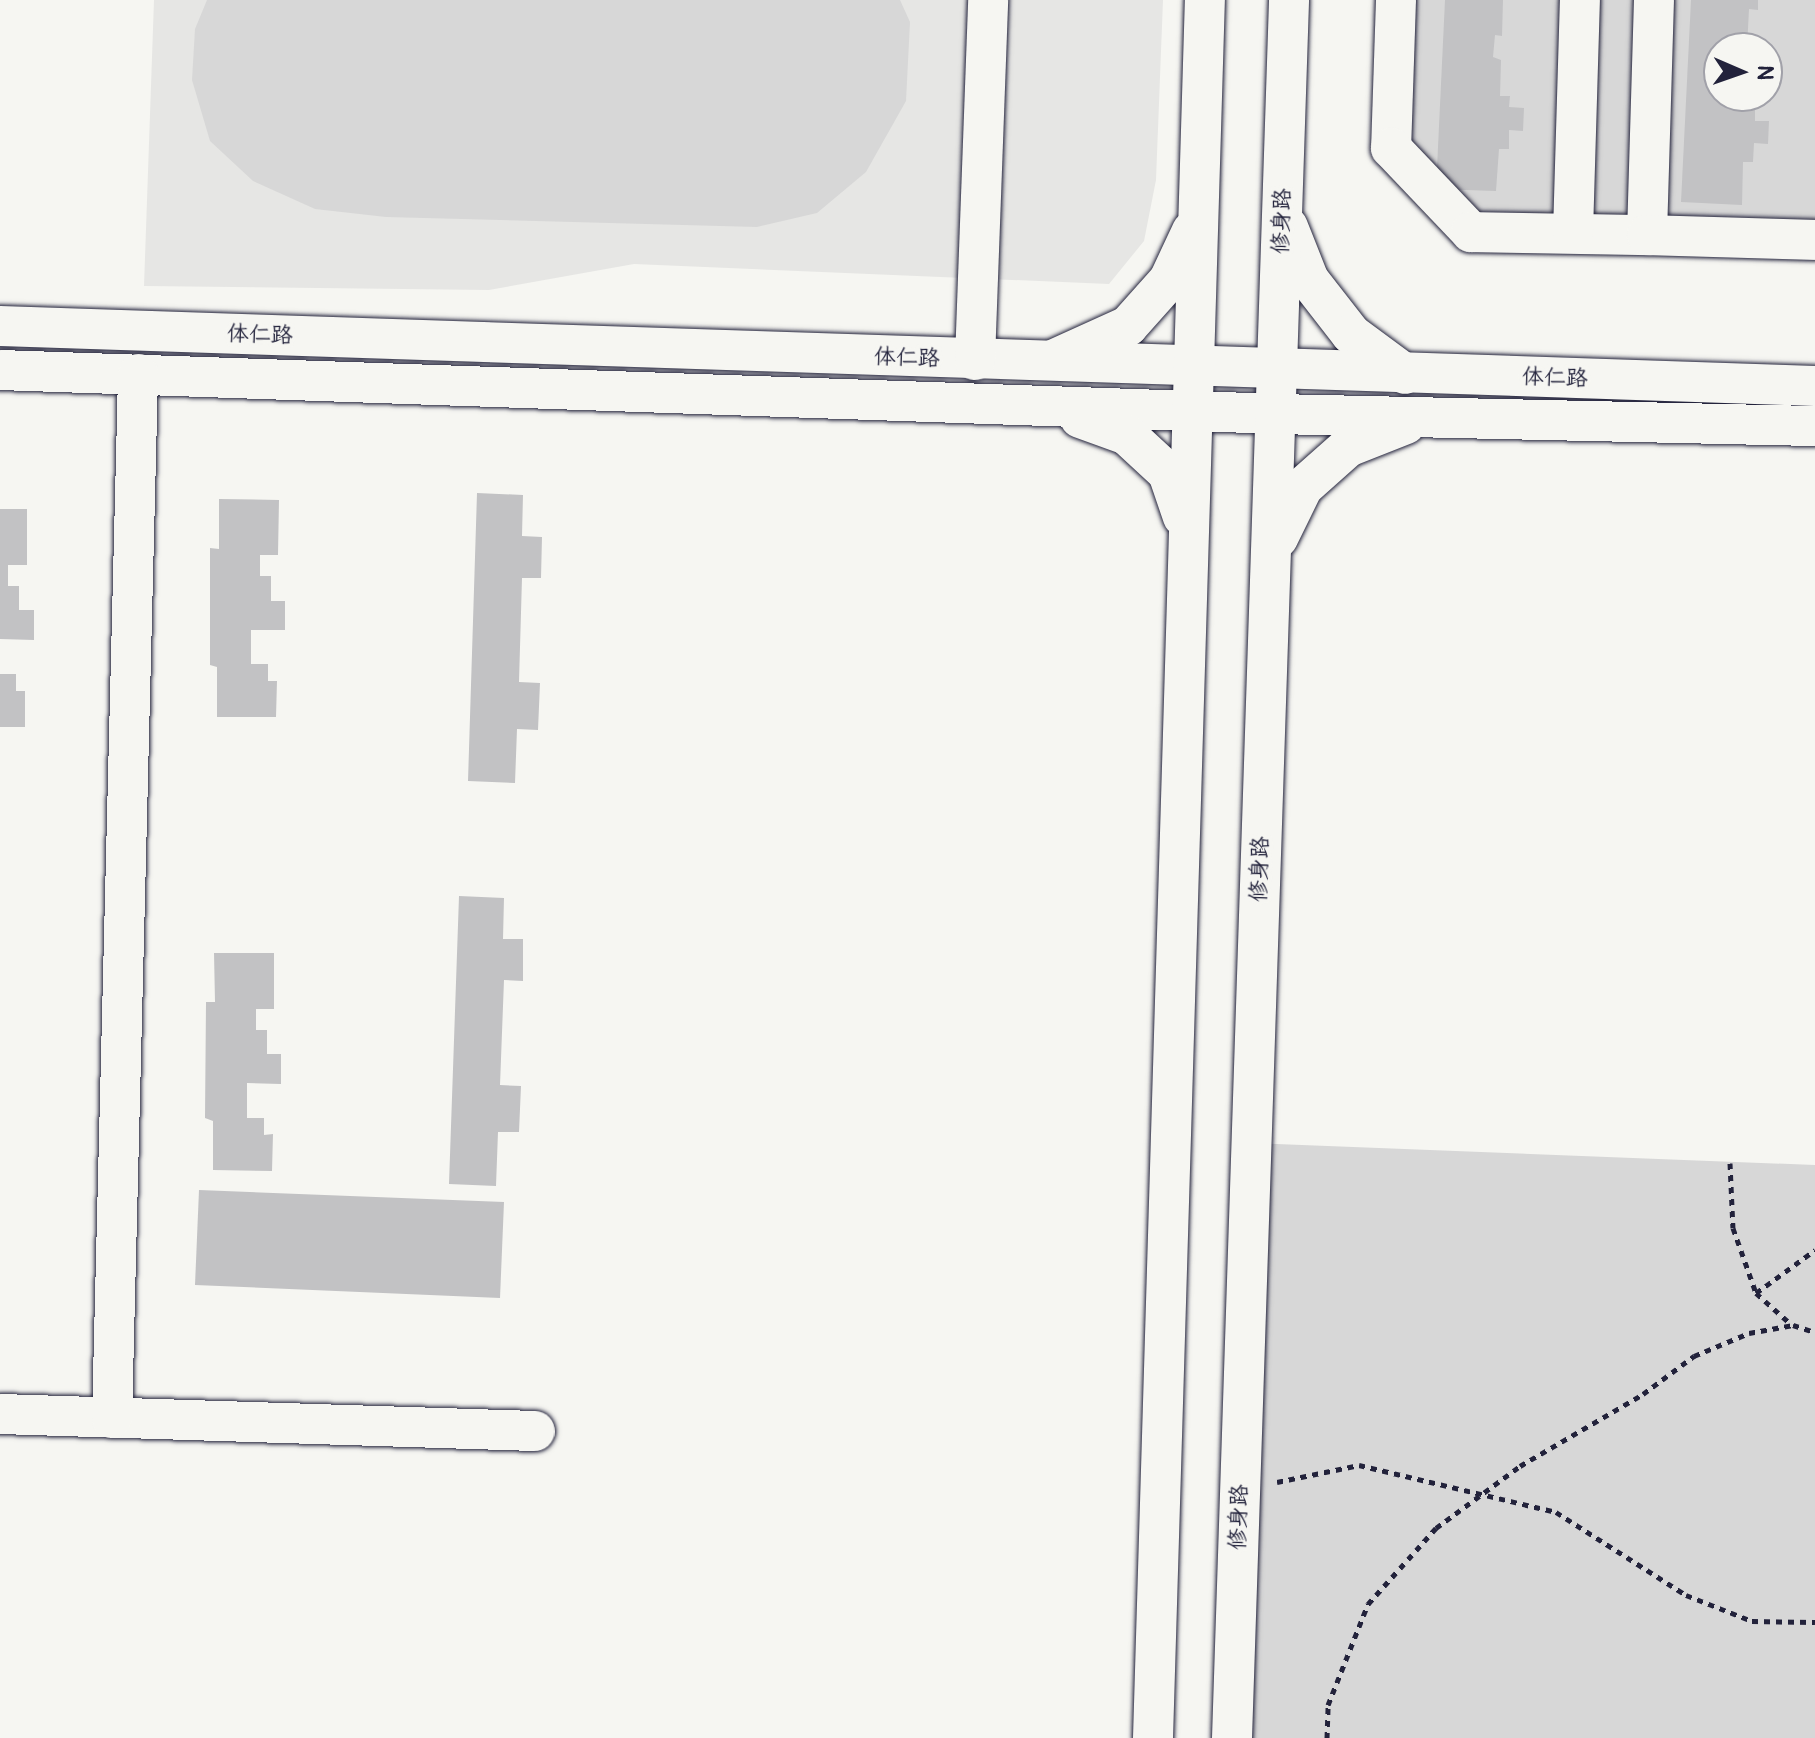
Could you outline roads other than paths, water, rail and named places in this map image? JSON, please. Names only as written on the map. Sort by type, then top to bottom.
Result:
[{"type":"street","points":[[975,360],[988,0]]},
{"type":"street","points":[[1153,1738],[1205,0]]},
{"type":"street","name":"修身路","points":[[1232,1738],[1289,0]]},
{"type":"street","points":[[1396,0],[1391,148],[1471,232],[1815,240]]},
{"type":"street","points":[[1573,233],[1580,0]]},
{"type":"street","points":[[1647,235],[1654,0]]},
{"type":"street","points":[[1282,212],[1309,280],[1351,334],[1405,374]]},
{"type":"street","points":[[1046,363],[1128,326],[1169,280],[1198,216]]},
{"type":"street","name":"体仁路","points":[[0,326],[1194,368],[1815,386]]},
{"type":"street","name":"体仁路","points":[[0,370],[1276,414],[1815,426]]},
{"type":"street","points":[[112,1418],[138,374]]},
{"type":"street","points":[[1047,406],[1127,435],[1168,473],[1189,534]]},
{"type":"street","points":[[1271,553],[1303,487],[1348,447],[1422,418]]},
{"type":"street","points":[[0,1414],[535,1431]]}]
